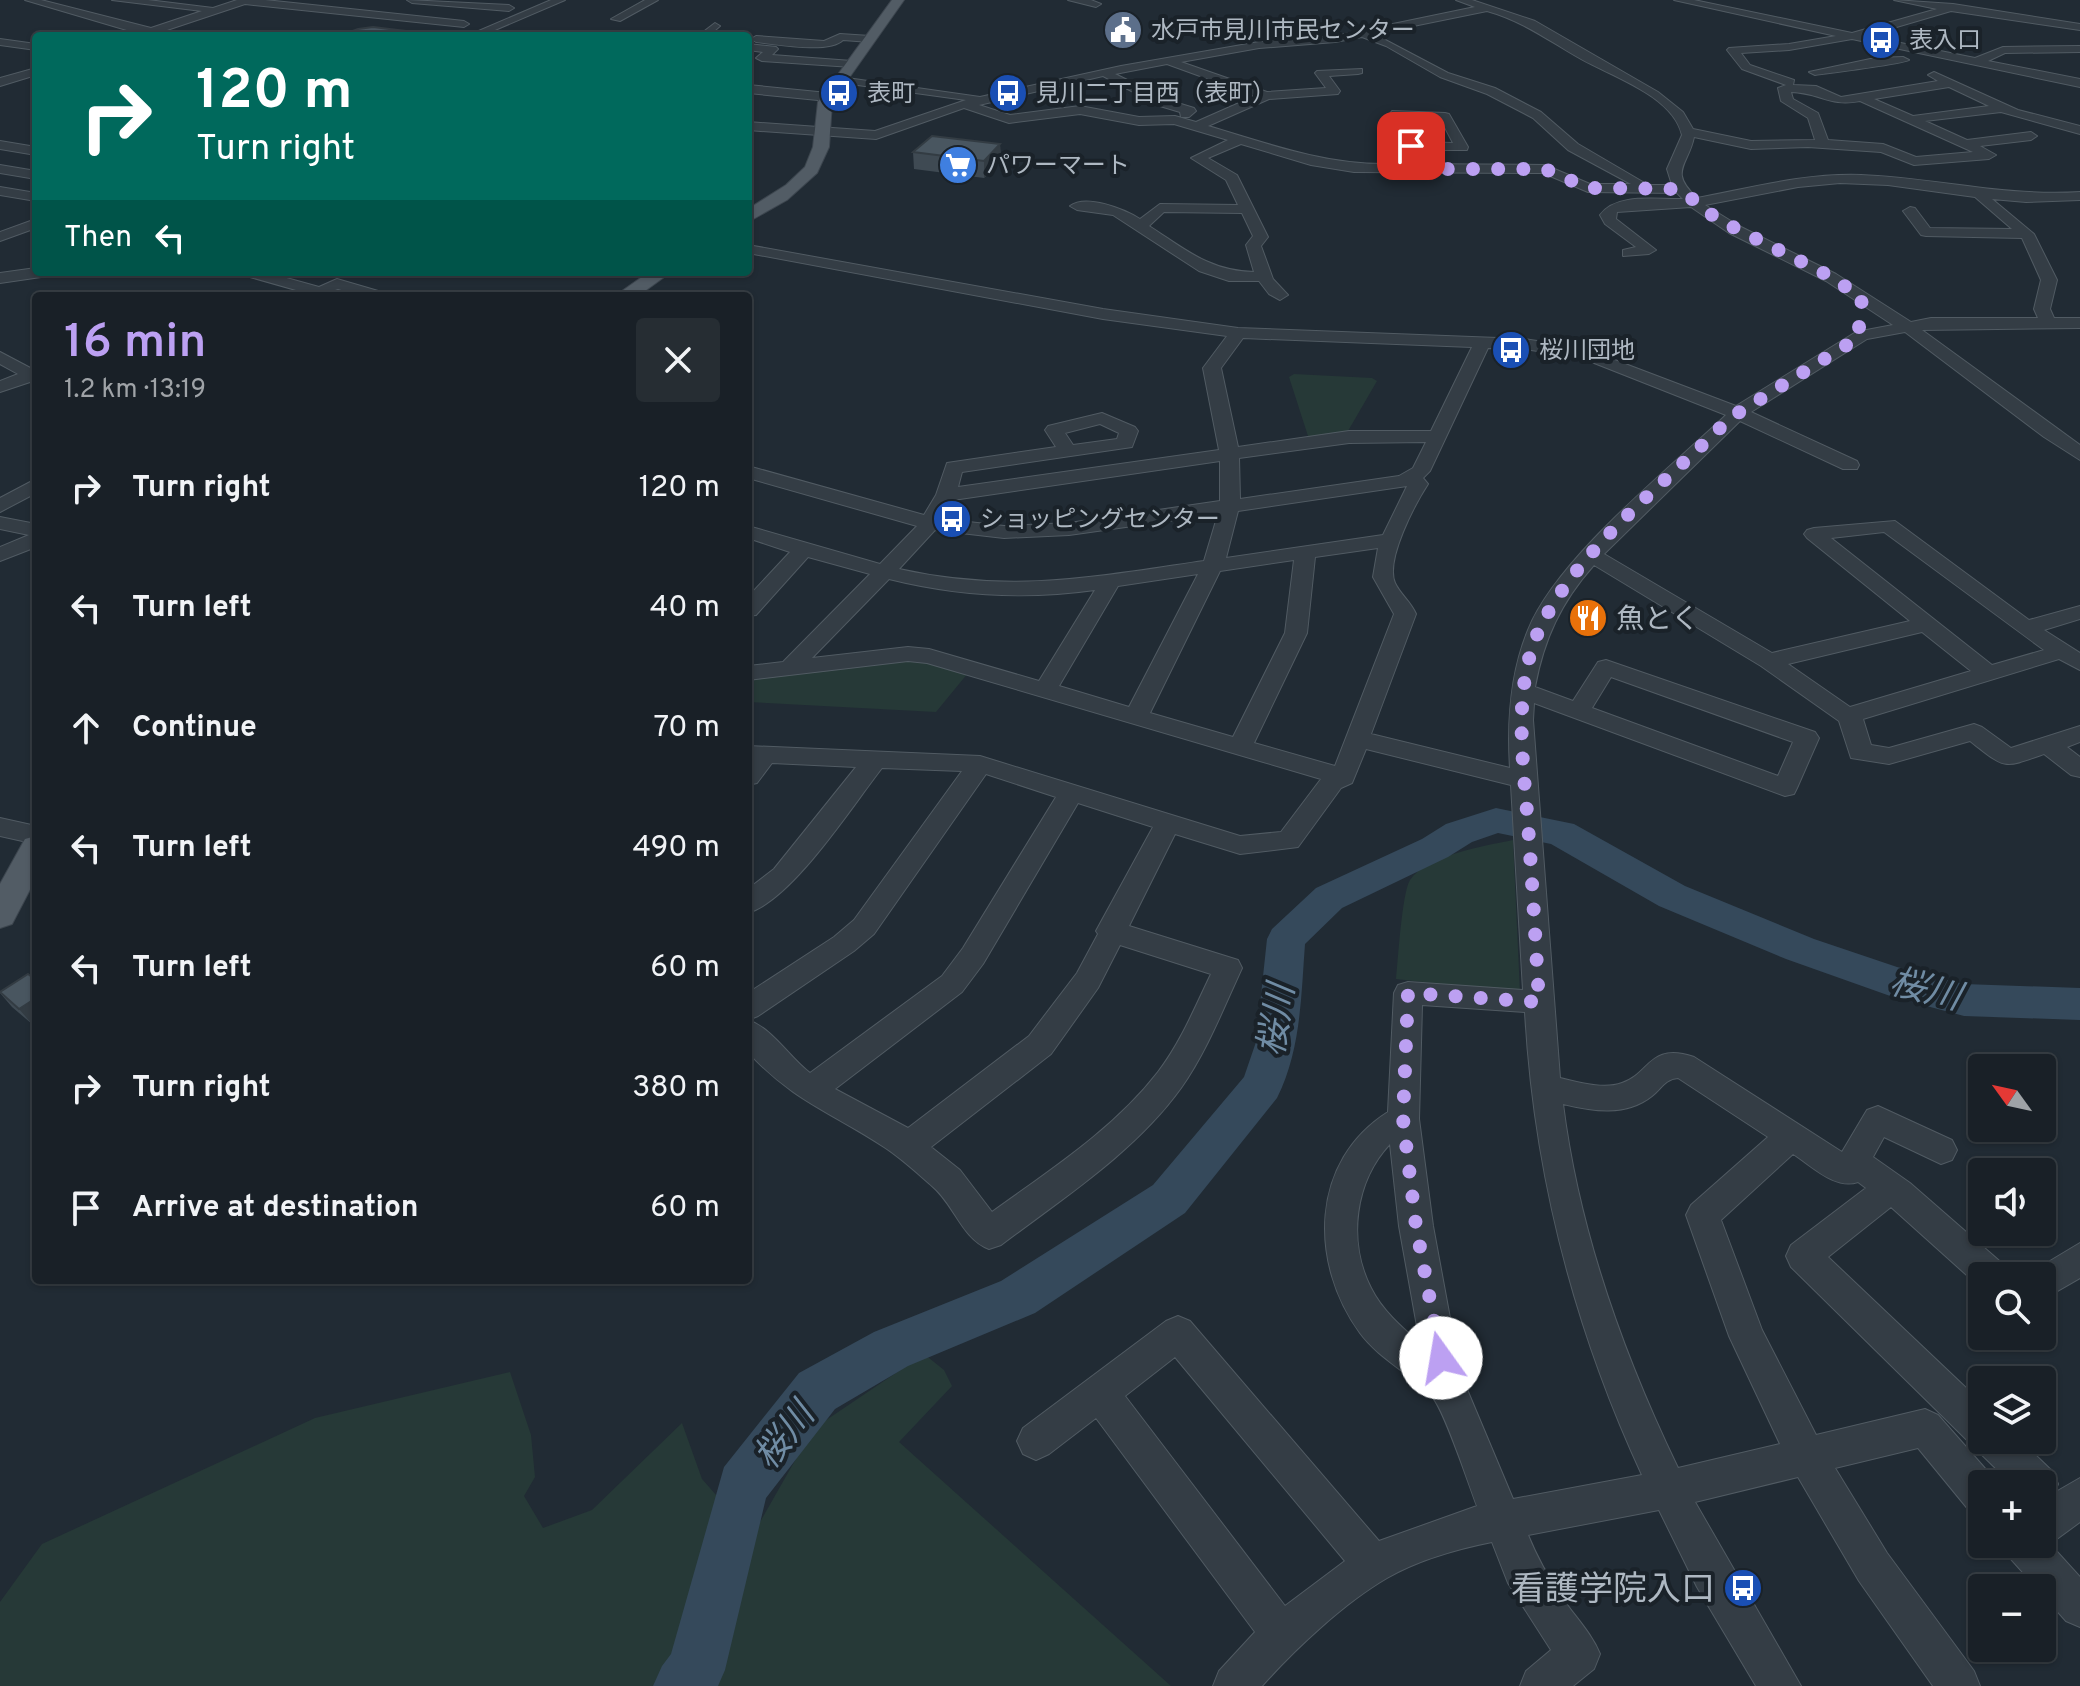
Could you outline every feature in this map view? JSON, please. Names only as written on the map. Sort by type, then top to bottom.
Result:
[{"type":"main road","points":[[752,214],[810,172],[821,151],[821,114],[828,97],[898,0]]},
{"type":"main road","points":[[631,292],[656,276]]},
{"type":"main road","points":[[0,915],[32,855]]},
{"type":"street","points":[[117,0],[218,9]]},
{"type":"street","points":[[155,32],[246,0],[464,24]]},
{"type":"street","points":[[412,0],[509,8]]},
{"type":"street","points":[[482,32],[560,0]]},
{"type":"street","points":[[616,19],[653,0]]},
{"type":"street","points":[[1073,0],[1096,4]]},
{"type":"street","points":[[1461,0],[1535,25],[1657,98],[1680,117],[1688,132],[1687,142],[1673,168],[1680,189],[1717,219],[1822,272],[1860,317],[1908,326],[1957,322],[2080,323]]},
{"type":"street","points":[[1679,0],[2080,83]]},
{"type":"street","points":[[1720,0],[1731,11]]},
{"type":"street","points":[[1899,0],[2080,27]]},
{"type":"street","points":[[25,1],[136,32]]},
{"type":"street","points":[[752,124],[876,135],[965,104],[1105,73],[1284,42],[1318,41],[1507,2]]},
{"type":"street","points":[[445,32],[521,3]]},
{"type":"street","points":[[1790,82],[1746,67],[1733,50],[1778,49],[1853,36],[1953,7]]},
{"type":"street","points":[[390,32],[416,20]]},
{"type":"street","points":[[1362,33],[1390,44],[1444,75],[1491,91],[1537,115],[1573,147],[1646,186]]},
{"type":"street","points":[[752,38],[824,44],[834,43],[840,37],[870,39]]},
{"type":"street","points":[[0,42],[32,46]]},
{"type":"street","points":[[1284,42],[1314,54]]},
{"type":"street","points":[[752,47],[772,49],[762,58],[982,100]]},
{"type":"street","points":[[1978,61],[1995,51],[2014,48],[2080,49]]},
{"type":"street","points":[[1916,49],[1892,54],[2001,108],[2080,130]]},
{"type":"street","points":[[1200,125],[1266,96],[1334,91],[1321,73],[1358,71],[1329,59]]},
{"type":"street","points":[[1167,60],[1266,96]]},
{"type":"street","points":[[1815,72],[1875,61],[1903,60]]},
{"type":"street","points":[[759,70],[846,73]]},
{"type":"street","points":[[0,82],[32,72]]},
{"type":"street","points":[[1105,73],[1164,103],[1190,111],[1175,120]]},
{"type":"street","points":[[1823,144],[1814,116],[1787,101],[1784,88],[1812,89],[1840,101],[1951,83]]},
{"type":"street","points":[[752,89],[828,97]]},
{"type":"street","points":[[1688,132],[1751,145],[1823,144],[1883,148],[1914,161],[1989,155],[1861,97]]},
{"type":"street","points":[[965,104],[1001,118],[1080,110],[1139,121],[1175,120],[1333,165],[1391,169],[1545,169],[1588,188],[1646,186],[1680,189]]},
{"type":"street","points":[[1912,119],[2001,108]]},
{"type":"street","points":[[1391,169],[1390,146],[1462,147],[1445,117],[1396,114],[1411,146]]},
{"type":"street","points":[[1968,144],[2031,136]]},
{"type":"street","points":[[1242,139],[1198,158],[1232,178],[1261,237],[1253,245],[1258,267],[1274,293],[1280,295]]},
{"type":"street","points":[[0,145],[32,150]]},
{"type":"street","points":[[2,171],[32,175]]},
{"type":"street","points":[[1628,253],[1649,250],[1610,221],[1607,215],[1612,209],[1694,203],[1796,181],[1829,178],[1923,183],[1980,194],[2025,198],[2080,196]]},
{"type":"street","points":[[0,191],[32,195]]},
{"type":"street","points":[[1980,194],[2027,234],[2049,280],[2042,309],[2048,322]]},
{"type":"street","points":[[1077,206],[1109,208],[1204,268],[1229,276],[1264,277]]},
{"type":"street","points":[[1141,226],[1160,208],[1246,209]]},
{"type":"street","points":[[1910,211],[1926,232],[2027,234]]},
{"type":"street","points":[[2,235],[32,224]]},
{"type":"street","points":[[752,250],[1103,314],[1238,333],[1482,343],[1562,350],[1597,357],[1738,413],[1850,465]]},
{"type":"street","points":[[0,278],[32,273]]},
{"type":"street","points":[[262,276],[320,292],[337,284],[365,292]]},
{"type":"street","points":[[295,285],[315,276]]},
{"type":"street","points":[[1780,1686],[1722,1591],[1670,1489],[1605,1337],[1578,1256],[1551,1127],[1539,1002],[1523,691],[1540,628],[1562,591],[1591,555],[1738,413],[1860,317],[1908,326],[2080,454]]},
{"type":"street","points":[[1136,716],[1212,566],[1230,506],[1229,452],[1212,368],[1238,333]]},
{"type":"street","points":[[752,473],[929,523],[988,531],[1028,532],[1412,479],[1421,471],[1482,343]]},
{"type":"street","points":[[1471,367],[1506,355],[1562,350]]},
{"type":"street","points":[[0,357],[29,373]]},
{"type":"street","points":[[0,387],[29,373]]},
{"type":"street","points":[[946,495],[1349,437],[1438,436]]},
{"type":"street","points":[[790,668],[929,523],[946,495],[954,467],[1066,449]]},
{"type":"street","points":[[757,754],[980,764],[1240,845],[1289,841],[1332,782],[1343,777],[1405,614],[1402,604],[1391,596],[1382,574],[1392,540],[1418,484],[1412,479]]},
{"type":"street","points":[[0,506],[32,487]]},
{"type":"street","points":[[0,523],[32,529]]},
{"type":"street","points":[[1989,674],[1814,534],[1888,525],[2026,628],[2072,657]]},
{"type":"street","points":[[752,533],[881,572],[1009,591],[1050,590],[1392,540]]},
{"type":"street","points":[[0,555],[32,541]]},
{"type":"street","points":[[752,606],[804,549]]},
{"type":"street","points":[[1240,746],[1296,633],[1305,552]]},
{"type":"street","points":[[1591,555],[1769,661],[1847,716],[1853,722],[1860,752],[1889,756],[1974,732],[2008,758],[2080,734]]},
{"type":"street","points":[[1046,689],[1111,580]]},
{"type":"street","points":[[2026,628],[2080,612]]},
{"type":"street","points":[[1769,661],[1927,624]]},
{"type":"street","points":[[752,673],[908,654],[929,656],[1343,777]]},
{"type":"street","points":[[1847,716],[1989,674],[2072,657]]},
{"type":"street","points":[[1523,691],[1785,788],[1807,738],[1606,667],[1578,711]]},
{"type":"street","points":[[1359,739],[1526,793]]},
{"type":"street","points":[[2048,745],[2080,769]]},
{"type":"street","points":[[752,900],[783,876],[876,759]]},
{"type":"street","points":[[752,1005],[844,944],[864,927],[980,764]]},
{"type":"street","points":[[810,1090],[952,984],[973,956],[1071,793]]},
{"type":"street","points":[[909,1146],[1040,1045],[1088,980],[1110,931],[1167,824]]},
{"type":"street","points":[[0,827],[32,834]]},
{"type":"street","points":[[752,1036],[782,1069],[810,1090],[909,1146],[949,1180],[989,1234],[1075,1169],[1154,1097],[1184,1059],[1228,968],[1110,931]]},
{"type":"street","points":[[1539,1002],[1408,993],[1403,1119],[1418,1241],[1448,1387],[1522,1569],[1579,1654],[1541,1686]]},
{"type":"street","points":[[1548,1088],[1601,1098],[1627,1096],[1640,1089],[1659,1068],[1683,1066],[1847,1172],[1878,1119],[1941,1150]]},
{"type":"street","points":[[1403,1119],[1386,1126],[1370,1142],[1355,1161],[1342,1193],[1347,1275],[1371,1320],[1401,1350],[1448,1387]]},
{"type":"street","points":[[1792,1135],[1703,1215],[1754,1352],[1808,1456],[1881,1579],[1959,1686]]},
{"type":"street","points":[[1854,1161],[1891,1188],[1976,1262]]},
{"type":"street","points":[[1891,1188],[1803,1256],[1968,1415]]},
{"type":"street","points":[[2056,1275],[2080,1259]]},
{"type":"street","points":[[1036,1441],[1178,1333],[1373,1564]]},
{"type":"street","points":[[1101,1394],[1281,1634]]},
{"type":"street","points":[[1234,1686],[1281,1634],[1373,1564],[1464,1528],[1670,1489],[1925,1428],[1968,1479]]},
{"type":"street","points":[[2007,1454],[2023,1470]]},
{"type":"street","points":[[2036,1558],[2080,1607]]},
{"type":"green space","points":[[1294,374],[1372,378],[1377,381],[1348,431],[1314,438],[1308,436],[1289,377]]},
{"type":"green space","points":[[903,660],[968,673],[936,712],[752,702],[752,679]]},
{"type":"green space","points":[[1513,840],[1520,993],[1396,979],[1403,912],[1410,880],[1418,871],[1442,858]]},
{"type":"green space","points":[[924,1354],[944,1370],[952,1386],[899,1442],[1171,1686],[0,1686],[0,1602],[42,1544],[315,1418],[510,1372],[531,1435],[535,1477],[524,1496],[543,1528],[592,1510],[682,1423],[702,1479],[752,1536],[813,1429]]},
{"type":"building","points":[[373,27],[414,32],[350,32]]},
{"type":"building","points":[[932,136],[1000,144],[984,161],[913,152]]},
{"type":"building","points":[[28,974],[32,977],[32,1001],[19,1009],[0,992]]},
{"type":"waterway","name":"桜川","points":[[682,1686],[696,1670],[743,1486],[817,1391],[891,1349],[1018,1297],[1169,1199],[1262,1086],[1277,1042],[1286,939],[1329,898],[1435,848],[1459,833],[1496,820],[1561,833],[1672,896],[1800,949],[1893,982],[1964,1000],[2080,1004]]},
{"type":"place","name":"水戸市見川市民センター","points":[[1123,30]]},
{"type":"place","name":"表入口","points":[[1881,40]]},
{"type":"place","name":"表町","points":[[839,93]]},
{"type":"place","name":"見川二丁目西（表町）","points":[[1008,93]]},
{"type":"place","name":"パワーマート","points":[[958,165]]},
{"type":"place","name":"桜川団地","points":[[1511,350]]},
{"type":"place","name":"ショッピングセンター","points":[[952,519]]},
{"type":"place","name":"魚とく","points":[[1588,618]]},
{"type":"place","name":"看護学院入口","points":[[1743,1588]]},
{"type":"route","points":[[1411,146],[1390,146],[1391,169],[1545,169],[1588,188],[1644,186],[1680,189],[1717,219],[1822,272],[1862,297],[1858,338],[1738,413],[1720,428],[1586,560],[1562,591],[1540,628],[1528,667],[1522,702],[1524,780],[1539,1002],[1408,993],[1403,1119],[1416,1226],[1441,1358]]}]
